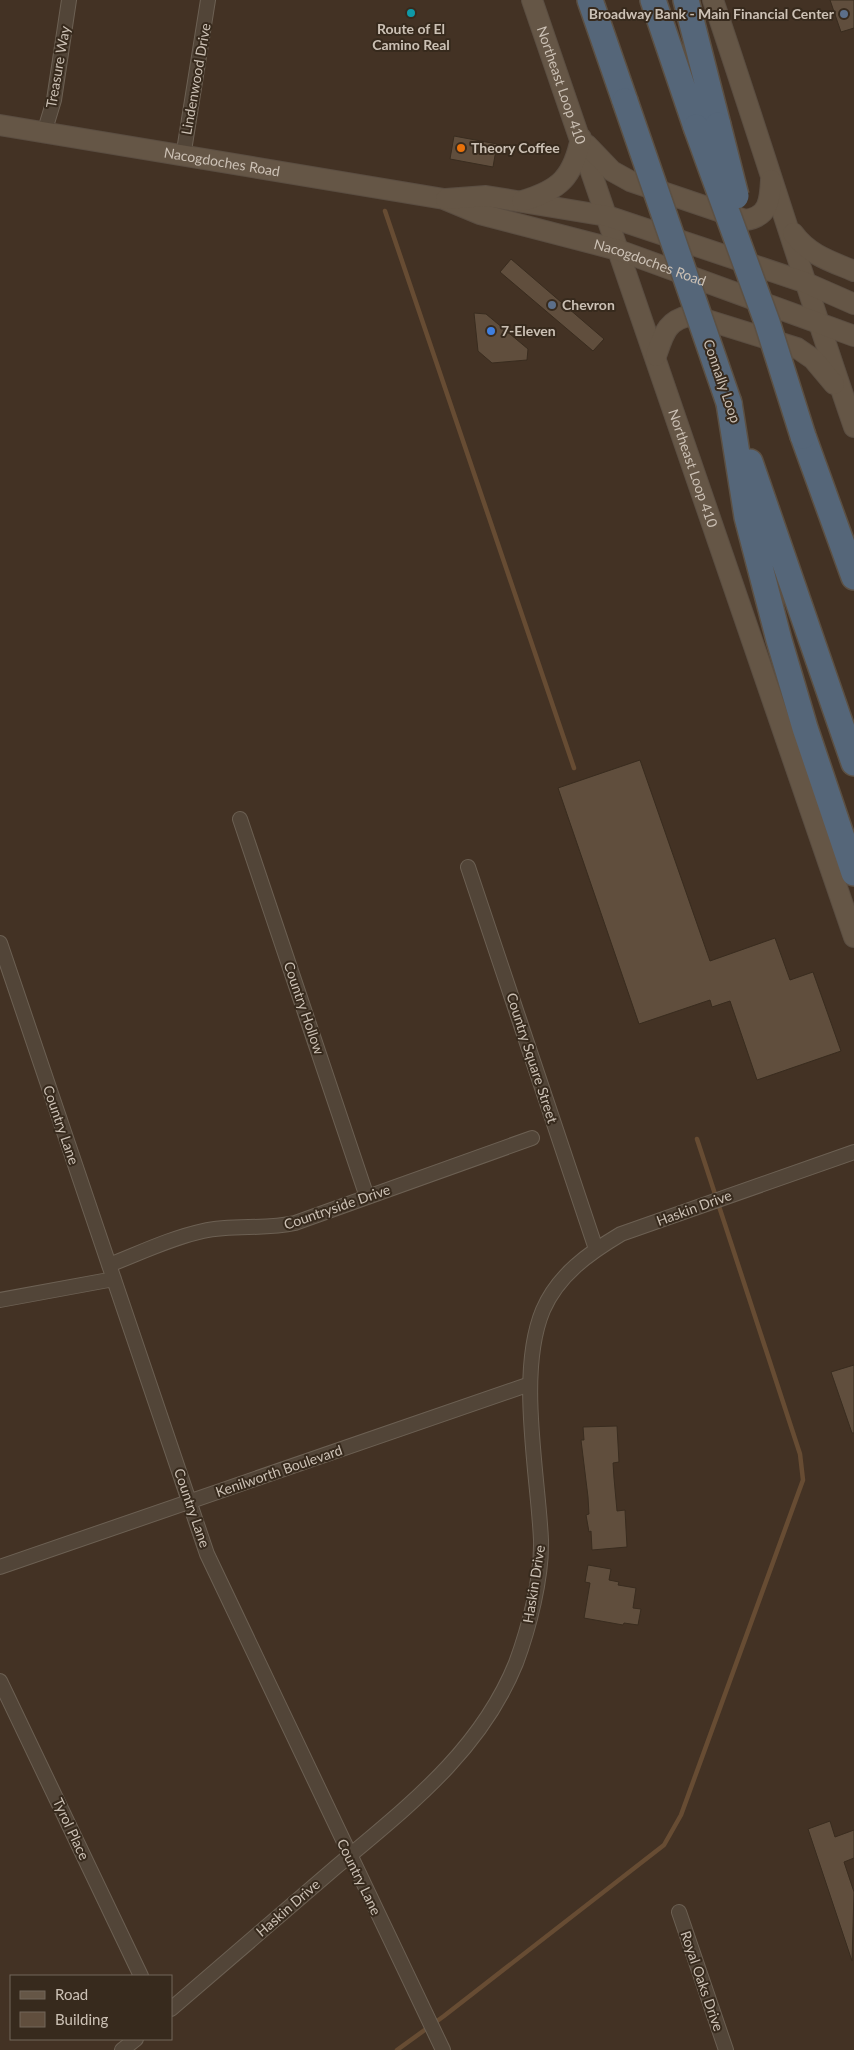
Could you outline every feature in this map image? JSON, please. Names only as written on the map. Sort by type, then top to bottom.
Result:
[{"type":"highway","name":"Connally Loop","points":[[590,0],[854,763]]},
{"type":"highway","points":[[653,0],[707,126],[803,436],[854,577]]},
{"type":"highway","points":[[686,0],[707,126]]},
{"type":"highway","points":[[729,403],[747,517],[776,630],[805,728],[854,873]]},
{"type":"main road","name":"Northeast Loop 410","points":[[532,0],[608,216],[618,250],[656,356],[854,937]]},
{"type":"main road","points":[[713,0],[789,227],[817,322],[842,395],[854,423]]},
{"type":"main road","name":"Nacogdoches Road","points":[[0,125],[444,199],[486,196],[608,216],[804,282],[854,304]]},
{"type":"main road","points":[[581,138],[612,171],[630,182],[745,220],[762,214],[768,206],[771,173]]},
{"type":"main road","points":[[521,202],[539,196],[562,181],[576,161],[581,138]]},
{"type":"main road","name":"Nacogdoches Road","points":[[444,199],[480,214],[618,250],[854,336]]},
{"type":"main road","points":[[789,227],[807,250],[854,271]]},
{"type":"main road","points":[[656,356],[664,332],[676,319],[691,315],[797,348],[813,359],[842,395]]},
{"type":"street","name":"Treasure Way","points":[[44,133],[54,100],[69,0]]},
{"type":"street","name":"Lindenwood Drive","points":[[183,157],[208,0]]},
{"type":"street","name":"Country Hollow","points":[[240,819],[367,1197]]},
{"type":"street","name":"Country Square Street","points":[[468,867],[596,1248]]},
{"type":"street","name":"Country Lane","points":[[0,943],[207,1554],[349,1856],[442,2048]]},
{"type":"street","name":"Countryside Drive","points":[[109,1264],[203,1231],[232,1228],[271,1228],[295,1223],[532,1138]]},
{"type":"street","name":"Haskin Drive","points":[[172,2008],[349,1856],[414,1803],[458,1758],[500,1697],[516,1662],[527,1627],[535,1593],[541,1543],[530,1384],[533,1343],[544,1308],[567,1273],[596,1248],[621,1234],[854,1152]]},
{"type":"street","points":[[0,1300],[114,1278]]},
{"type":"street","name":"Kenilworth Boulevard","points":[[0,1567],[530,1384]]},
{"type":"street","name":"Tyrol Place","points":[[0,1681],[141,1975]]},
{"type":"street","name":"Royal Oaks Drive","points":[[678,1912],[726,2050]]},
{"type":"street","points":[[122,2050],[135,2040]]},
{"type":"building","name":"Broadway Bank - Main Financial Center","points":[[830,0],[854,0],[854,28],[841,32]]},
{"type":"building","points":[[454,136],[497,144],[493,167],[450,159]]},
{"type":"building","name":"Chevron","points":[[511,259],[604,339],[593,351],[500,272]]},
{"type":"building","name":"7-Eleven","points":[[474,313],[486,314],[528,349],[527,360],[492,363],[478,351]]},
{"type":"building","points":[[640,760],[710,961],[775,938],[790,980],[813,972],[841,1051],[757,1080],[730,1001],[712,1007],[710,1000],[639,1024],[558,788]]},
{"type":"building","points":[[854,1365],[854,1433],[852,1433],[831,1372]]},
{"type":"building","points":[[617,1426],[619,1462],[613,1463],[614,1478],[617,1511],[625,1510],[627,1547],[592,1550],[591,1531],[589,1532],[586,1515],[589,1514],[581,1440],[584,1440],[583,1427]]},
{"type":"building","points":[[588,1565],[611,1569],[609,1580],[619,1582],[618,1585],[636,1588],[633,1608],[641,1609],[638,1625],[624,1623],[623,1625],[584,1618],[590,1583],[585,1582]]},
{"type":"building","points":[[830,1821],[835,1837],[854,1830],[854,1858],[844,1862],[854,1892],[852,1961],[808,1829]]},
{"type":"waterway","points":[[385,211],[574,768]]},
{"type":"waterway","points":[[397,2050],[444,2016],[664,1845],[681,1815],[803,1480],[800,1454],[697,1139]]},
{"type":"place","name":"Route of El Camino Real","points":[[411,13]]},
{"type":"place","name":"Broadway Bank - Main Financial Center","points":[[844,14]]},
{"type":"place","name":"Theory Coffee","points":[[461,148]]},
{"type":"place","name":"Chevron","points":[[552,305]]},
{"type":"place","name":"7-Eleven","points":[[491,331]]}]
